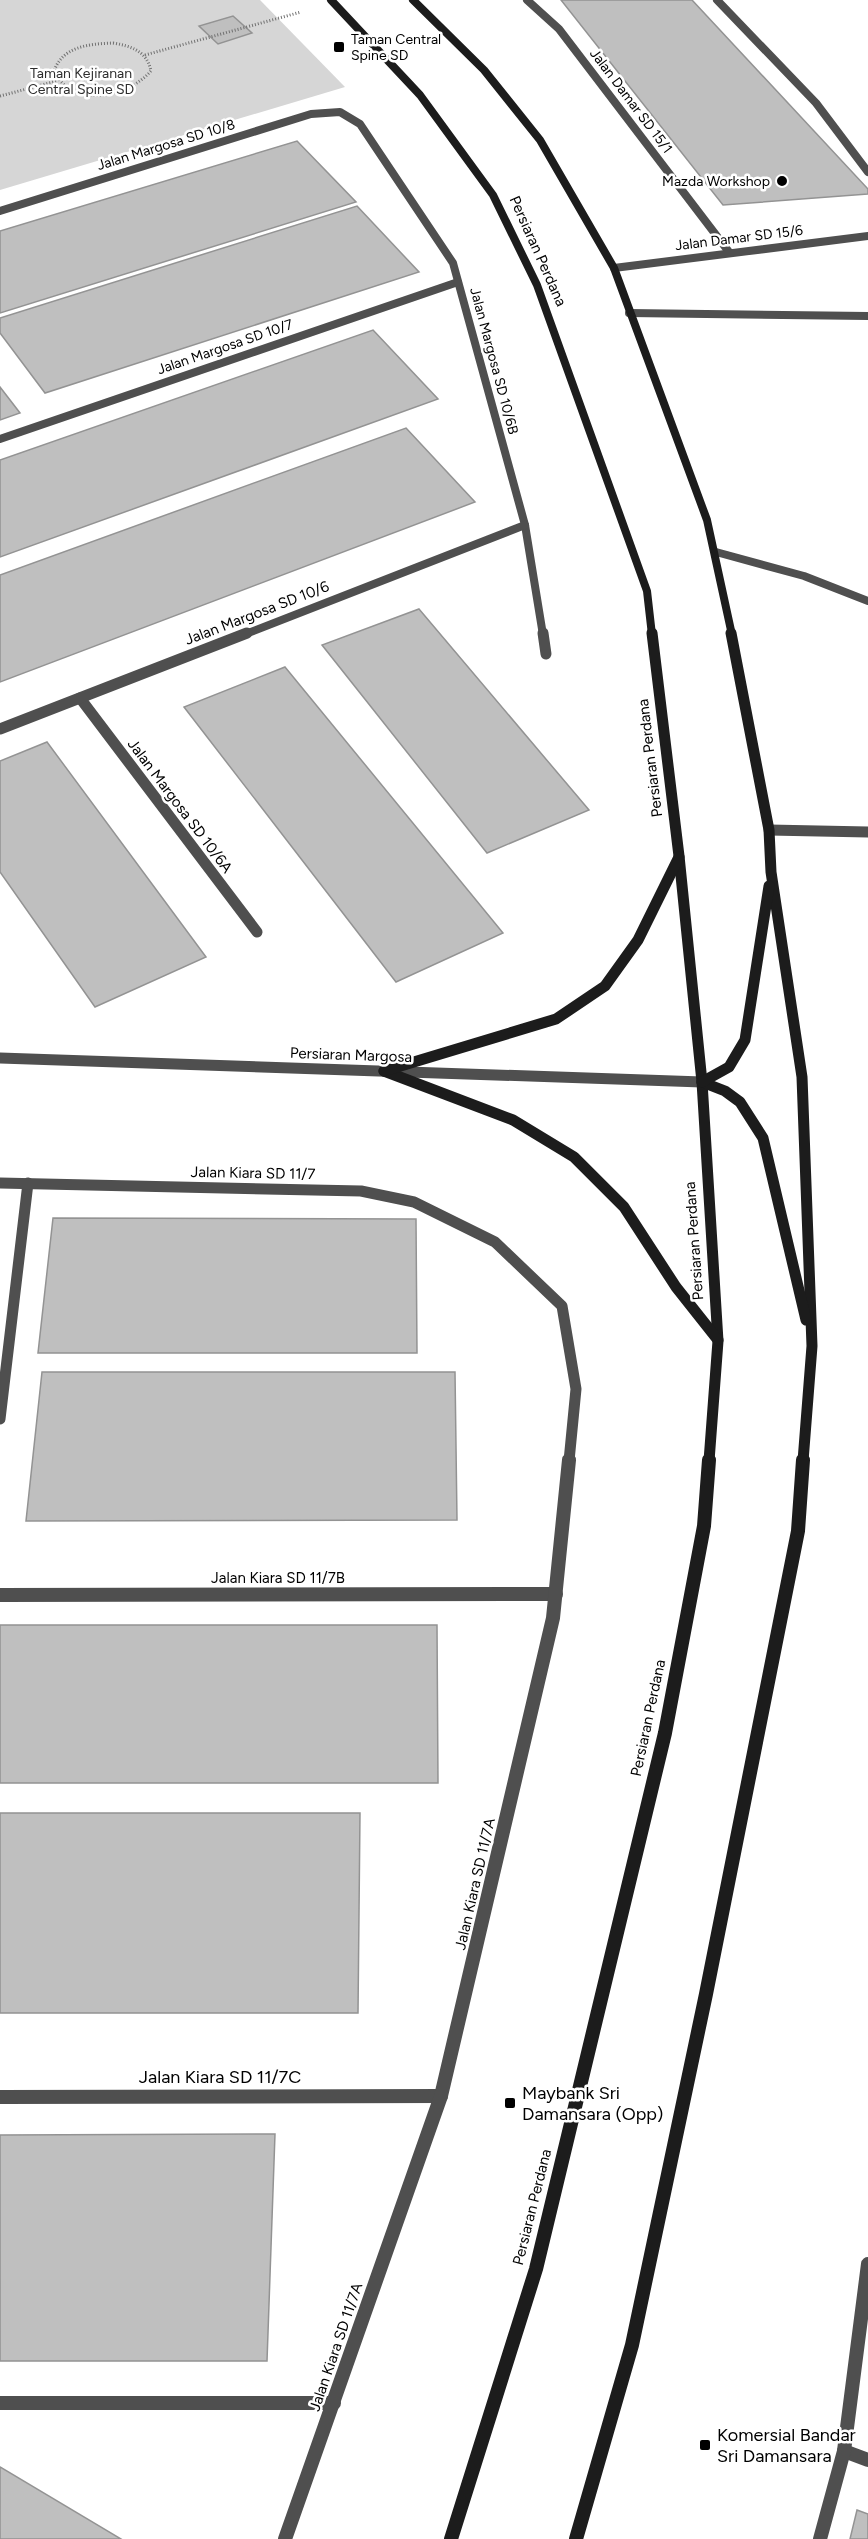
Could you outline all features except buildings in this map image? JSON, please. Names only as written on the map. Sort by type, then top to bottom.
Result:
[{"type":"main road","points":[[413,0],[484,70],[540,140],[614,268],[707,520],[716,552],[769,830],[771,873],[802,1077],[812,1346],[798,1531],[632,2344],[576,2539]]},
{"type":"main road","name":"Persiaran Perdana","points":[[333,1],[420,95],[486,186],[537,285],[647,591],[679,856],[702,1082],[718,1341],[704,1526],[665,1733],[536,2269],[451,2539]]},
{"type":"main road","points":[[384,1071],[556,1019],[605,986],[638,940],[679,856]]},
{"type":"main road","points":[[702,1082],[721,1075],[736,1061],[745,1040],[771,873]]},
{"type":"main road","points":[[384,1071],[513,1120],[574,1157],[624,1207],[676,1287],[718,1341]]},
{"type":"main road","points":[[702,1082],[725,1089],[740,1100],[753,1116],[764,1138],[812,1346]]},
{"type":"street","name":"Jalan Damar SD 15/1","points":[[527,0],[559,29],[729,252]]},
{"type":"street","points":[[717,0],[789,70],[846,139],[868,172]]},
{"type":"street","name":"Jalan Margosa SD 10/8","points":[[0,211],[311,114],[340,112]]},
{"type":"street","name":"Jalan Margosa SD 10/6B","points":[[340,112],[360,124],[453,263],[525,525],[546,654]]},
{"type":"street","name":"Jalan Damar SD 15/6","points":[[614,268],[868,236]]},
{"type":"street","name":"Jalan Margosa SD 10/7","points":[[0,439],[458,282]]},
{"type":"street","points":[[629,313],[868,316]]},
{"type":"street","name":"Jalan Margosa SD 10/6","points":[[0,729],[525,525]]},
{"type":"street","points":[[716,552],[804,576],[868,601]]},
{"type":"street","name":"Jalan Margosa SD 10/6A","points":[[80,698],[257,932]]},
{"type":"street","points":[[769,830],[868,832]]},
{"type":"street","name":"Persiaran Margosa","points":[[0,1058],[702,1082]]},
{"type":"street","name":"Jalan Kiara SD 11/7","points":[[0,1183],[361,1191],[414,1202],[495,1242]]},
{"type":"street","points":[[0,1419],[28,1183]]},
{"type":"street","name":"Jalan Kiara SD 11/7A","points":[[285,2539],[441,2096],[553,1618],[576,1389],[562,1306],[495,1242]]},
{"type":"street","name":"Jalan Kiara SD 11/7B","points":[[0,1595],[556,1594]]},
{"type":"street","name":"Jalan Kiara SD 11/7C","points":[[0,2097],[441,2096]]},
{"type":"street","points":[[820,2539],[844,2451],[868,2264]]},
{"type":"street","points":[[0,2403],[334,2403]]},
{"type":"street","points":[[844,2451],[868,2460]]},
{"type":"path","points":[[145,55],[333,1]]},
{"type":"path","points":[[113,43],[135,49],[145,55],[151,70],[137,86],[124,92],[92,95],[66,88],[57,81],[55,66],[62,56],[76,48],[113,43]]},
{"type":"path","points":[[0,96],[57,81]]},
{"type":"green space","name":"Taman Kejiranan Central Spine SD","points":[[0,0],[260,0],[345,87],[0,190]]},
{"type":"place","name":"Taman Central Spine SD","points":[[339,47]]},
{"type":"place","name":"Mazda Workshop","points":[[782,181]]},
{"type":"place","name":"Maybank Sri Damansara (Opp)","points":[[510,2103]]},
{"type":"place","name":"Komersial Bandar Sri Damansara","points":[[705,2445]]}]
